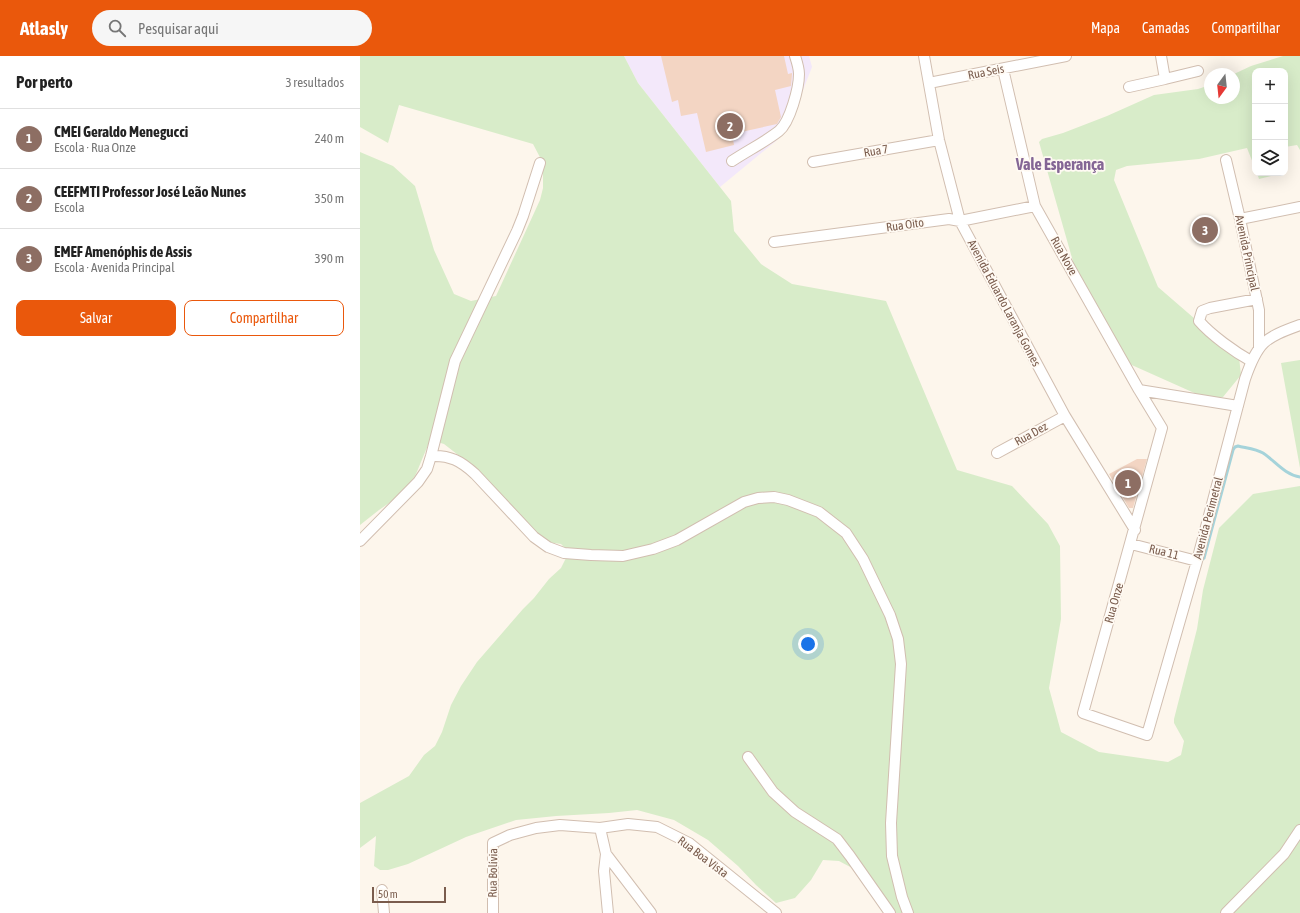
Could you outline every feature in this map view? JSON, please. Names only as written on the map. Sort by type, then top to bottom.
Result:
[{"type":"street","points":[[732,161],[780,130],[791,111],[798,85],[799,73],[795,56]]},
{"type":"street","name":"Avenida Eduardo Laranja Gomes","points":[[924,56],[939,140],[960,221],[1065,416],[1135,530]]},
{"type":"street","name":"Rua Seis","points":[[930,83],[1066,56]]},
{"type":"street","points":[[1161,56],[1165,79]]},
{"type":"street","name":"Rua Nove","points":[[1003,69],[1035,206],[1162,428]]},
{"type":"street","points":[[1129,87],[1198,71]]},
{"type":"street","name":"Rua 7","points":[[814,162],[939,140]]},
{"type":"street","name":"Avenida Principal","points":[[1226,160],[1259,310],[1259,348]]},
{"type":"street","points":[[360,541],[418,482],[426,469],[431,456],[455,361],[517,231],[540,162]]},
{"type":"street","name":"Rua Oito","points":[[774,242],[949,218],[960,221],[1035,206]]},
{"type":"street","points":[[1240,219],[1300,207]]},
{"type":"street","points":[[1251,361],[1216,337],[1199,321],[1202,311],[1210,308],[1257,299]]},
{"type":"street","name":"Avenida Perimetral","points":[[1147,735],[1197,561],[1251,361],[1265,341],[1272,336],[1300,325]]},
{"type":"street","points":[[1139,390],[1238,406]]},
{"type":"street","name":"Rua Dez","points":[[997,453],[1065,416]]},
{"type":"street","name":"Rua Onze","points":[[1147,735],[1084,713],[1162,428]]},
{"type":"street","points":[[431,456],[441,456],[454,459],[466,465],[534,537],[548,547],[564,553],[623,556],[653,549],[677,540],[744,502],[758,498],[774,497],[788,500],[818,512],[846,533],[863,558],[890,615],[898,639],[901,664],[891,823],[892,856],[902,898],[908,913]]},
{"type":"street","name":"Rua 11","points":[[1131,544],[1197,561]]},
{"type":"street","points":[[748,757],[773,792],[795,812],[837,839],[890,913]]},
{"type":"street","name":"Rua Boa Vista","points":[[573,826],[600,828],[628,824],[657,827],[688,843],[776,913]]},
{"type":"street","name":"Rua Bolívia","points":[[493,913],[492,843],[510,835],[536,828],[560,825],[573,826]]},
{"type":"street","points":[[600,828],[606,854],[604,871],[608,913]]},
{"type":"street","points":[[1226,913],[1284,854],[1300,830]]},
{"type":"street","points":[[606,854],[651,913]]},
{"type":"street","points":[[382,890],[384,913]]},
{"type":"shaded area","points":[[624,56],[809,56],[812,67],[791,121],[784,131],[776,141],[720,187],[638,83]]},
{"type":"green space","points":[[360,56],[624,56],[638,83],[731,201],[734,231],[761,264],[792,284],[886,301],[957,470],[1012,486],[1048,524],[1060,546],[1061,619],[1049,688],[1061,732],[1099,752],[1168,762],[1181,755],[1184,741],[1174,723],[1174,719],[1197,629],[1203,590],[1219,528],[1253,494],[1300,486],[1300,913],[896,913],[869,877],[839,861],[823,860],[811,880],[795,898],[776,903],[738,866],[708,840],[674,820],[637,810],[516,820],[466,837],[408,864],[388,870],[380,870],[374,866],[376,836],[360,848],[360,803],[409,776],[424,755],[435,746],[442,732],[451,705],[461,686],[477,662],[549,579],[561,568],[569,552],[561,544],[541,541],[462,458],[444,444],[434,441],[428,445],[416,474],[405,492],[360,525],[360,152],[393,166],[415,186],[434,250],[454,294],[471,301],[496,296],[540,200],[543,188],[543,163],[533,144],[399,105],[388,143],[360,127]]},
{"type":"green space","points":[[1283,56],[1300,56],[1300,150],[1297,145],[1288,146],[1288,68],[1252,68],[1252,160],[1247,148],[1199,159],[1127,166],[1116,170],[1114,180],[1158,287],[1239,357],[1241,375],[1223,397],[1210,400],[1125,362],[1074,265],[1039,142],[1042,139],[1063,133],[1107,116],[1154,95],[1204,87],[1204,104],[1240,104],[1240,71],[1251,66]]},
{"type":"green space","points":[[1258,176],[1271,176],[1259,179]]},
{"type":"green space","points":[[1300,360],[1300,468],[1281,363]]},
{"type":"building","points":[[661,56],[784,56],[788,74],[792,74],[791,86],[775,90],[781,117],[777,124],[732,134],[734,145],[706,152],[697,113],[681,116],[678,100],[672,102]]},
{"type":"building","points":[[1137,459],[1147,459],[1133,508],[1129,508],[1109,474]]},
{"type":"waterway","points":[[1200,561],[1204,558],[1235,447],[1238,446],[1263,453],[1285,471],[1300,477]]},
{"type":"place","name":"CEEFMTI Professor José Leão Nunes","points":[[730,126]]},
{"type":"place","name":"EMEF Amenóphis de Assis","points":[[1205,230]]},
{"type":"place","name":"CMEI Geraldo Menegucci","points":[[1128,483]]},
{"type":"district","name":"Vale Esperança","points":[[1060,164]]}]
